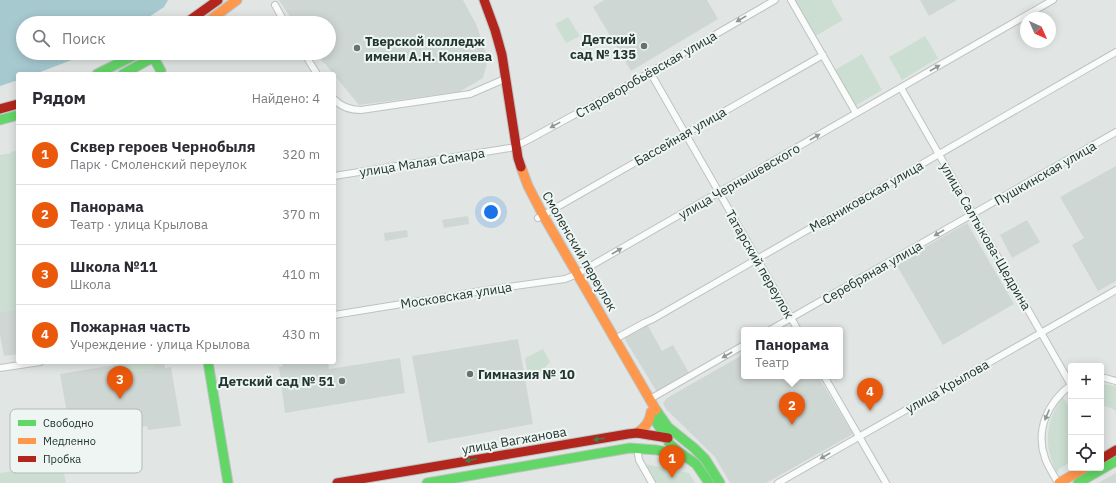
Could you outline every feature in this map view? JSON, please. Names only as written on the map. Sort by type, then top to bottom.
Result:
[{"type":"main road","points":[[196,16],[218,0]]},
{"type":"main road","points":[[215,16],[237,0]]},
{"type":"main road","name":"Смоленский переулок","points":[[479,0],[498,40],[513,147],[541,217],[653,410],[670,430],[694,448],[707,462],[720,483]]},
{"type":"main road","points":[[102,72],[125,60]]},
{"type":"main road","points":[[126,72],[146,60]]},
{"type":"main road","points":[[158,60],[161,72]]},
{"type":"main road","points":[[0,109],[16,105]]},
{"type":"main road","points":[[0,120],[16,116]]},
{"type":"main road","name":"Смоленский переулок","points":[[575,275],[650,399],[658,425],[665,437],[674,449],[698,467],[708,483]]},
{"type":"main road","points":[[208,364],[228,483]]},
{"type":"main road","points":[[637,433],[647,425],[653,410]]},
{"type":"main road","points":[[634,448],[653,435],[657,430],[658,425]]},
{"type":"main road","name":"улица Вагжанова","points":[[337,483],[637,433],[665,437],[679,441],[694,448]]},
{"type":"main road","points":[[431,483],[634,448],[657,450],[686,457]]},
{"type":"main road","points":[[1104,457],[1116,450]]},
{"type":"main road","points":[[1078,483],[1116,461]]},
{"type":"main road","points":[[1059,483],[1080,471]]},
{"type":"street","name":"Староворобьёвская улица","points":[[513,147],[650,72],[775,0]]},
{"type":"street","points":[[791,0],[856,114]]},
{"type":"street","name":"улица Чернышевского","points":[[575,275],[1054,0]]},
{"type":"street","points":[[275,5],[281,16]]},
{"type":"street","name":"Медниковская улица","points":[[615,339],[1116,52]]},
{"type":"street","name":"Бассейная улица","points":[[541,217],[822,55]]},
{"type":"street","points":[[308,60],[316,72]]},
{"type":"street","name":"Татарский переулок","points":[[650,72],[796,327]]},
{"type":"street","points":[[336,101],[346,108],[361,110],[470,94],[504,80]]},
{"type":"street","name":"улица Салтыкова-Щедрина","points":[[901,88],[1068,380]]},
{"type":"street","name":"Пушкинская улица","points":[[973,214],[1116,132]]},
{"type":"street","name":"улица Малая Самара","points":[[336,176],[513,147]]},
{"type":"street","name":"Серебряная улица","points":[[775,327],[973,214]]},
{"type":"street","name":"Московская улица","points":[[336,315],[486,290],[565,279],[575,275]]},
{"type":"street","name":"улица Крылова","points":[[778,483],[1116,290]]},
{"type":"street","points":[[650,399],[741,347]]},
{"type":"street","points":[[0,368],[27,364]]},
{"type":"street","points":[[1104,378],[1116,382]]},
{"type":"street","points":[[826,379],[886,483]]},
{"type":"street","points":[[1059,483],[1045,458],[1042,428],[1050,406],[1068,388]]},
{"type":"street","points":[[634,448],[652,483]]},
{"type":"shaded area","points":[[279,0],[463,0],[476,24],[488,59],[483,78],[459,92],[359,105],[336,77],[336,72],[332,72],[322,60],[336,60],[336,16],[289,16]]},
{"type":"shaded area","name":"Детский сад № 135","points":[[604,0],[707,0],[718,19],[631,71],[593,7]]},
{"type":"shaded area","points":[[920,0],[957,0],[929,16]]},
{"type":"shaded area","points":[[1116,166],[1116,281],[1098,291],[1072,245],[1084,238],[1060,197]]},
{"type":"shaded area","points":[[468,216],[469,224],[444,228],[442,220]]},
{"type":"shaded area","points":[[1027,220],[1040,242],[1012,258],[1000,235]]},
{"type":"shaded area","points":[[967,223],[1014,304],[943,345],[896,264]]},
{"type":"shaded area","points":[[407,230],[408,237],[385,241],[384,233]]},
{"type":"shaded area","points":[[16,309],[16,354],[4,356],[0,335],[0,312]]},
{"type":"shaded area","points":[[647,324],[662,351],[673,345],[689,373],[657,392],[624,338]]},
{"type":"shaded area","name":"Гимназия № 10","points":[[518,339],[533,424],[428,443],[412,356]]},
{"type":"shaded area","points":[[741,356],[741,379],[820,379],[853,434],[766,483],[730,483],[715,457],[666,409],[663,403],[667,398]]},
{"type":"shaded area","name":"Детский сад № 51","points":[[400,358],[405,393],[285,413],[279,367],[283,366],[282,364],[328,364],[329,369]]},
{"type":"shaded area","points":[[120,364],[164,364],[165,368],[171,367],[181,426],[148,430],[147,426],[142,427],[142,409],[66,409],[60,374]]},
{"type":"shaded area","points":[[1116,473],[1116,483],[1098,483]]},
{"type":"green space","points":[[225,0],[230,0],[208,16],[202,16]]},
{"type":"green space","points":[[793,0],[831,0],[843,20],[814,37]]},
{"type":"green space","points":[[568,17],[580,36],[566,43],[555,24]]},
{"type":"green space","points":[[925,36],[938,58],[902,80],[889,57]]},
{"type":"green space","points":[[862,54],[882,90],[855,106],[835,70]]},
{"type":"green space","points":[[134,60],[142,60],[119,72],[109,72]]},
{"type":"green space","points":[[16,151],[16,309],[0,312],[0,155]]},
{"type":"green space","points":[[543,349],[550,362],[540,373],[528,376],[525,358]]},
{"type":"green space","points":[[134,364],[154,364],[155,369],[113,377],[111,368]]},
{"type":"green space","points":[[1104,384],[1116,386],[1116,411],[1104,406]]},
{"type":"green space","points":[[1063,397],[1068,406],[1068,464],[1059,469],[1057,473],[1052,463],[1048,443],[1048,434],[1052,415]]},
{"type":"green space","points":[[645,464],[689,473],[695,483],[656,483]]},
{"type":"green space","points":[[10,471],[10,473],[64,473],[66,483],[0,483],[0,473]]},
{"type":"water","points":[[0,0],[168,0],[164,7],[150,16],[16,16],[16,60],[72,60],[40,72],[16,72],[16,81],[0,86]]},
{"type":"traffic: fast","points":[[101,72],[125,60]]},
{"type":"traffic: fast","points":[[127,72],[148,60]]},
{"type":"traffic: fast","points":[[155,60],[161,72]]},
{"type":"traffic: fast","points":[[0,120],[16,116]]},
{"type":"traffic: fast","points":[[208,364],[228,483]]},
{"type":"traffic: fast","points":[[656,410],[668,427],[705,459],[720,483]]},
{"type":"traffic: fast","points":[[655,420],[670,444],[696,464],[709,483]]},
{"type":"traffic: fast","points":[[427,483],[630,448],[657,450],[680,455]]},
{"type":"traffic: fast","points":[[1078,483],[1116,461]]},
{"type":"traffic: slow","points":[[215,16],[237,0]]},
{"type":"traffic: slow","points":[[521,167],[528,186],[543,215],[656,410]]},
{"type":"traffic: slow","points":[[637,433],[647,424],[650,419],[651,412]]},
{"type":"traffic: slow","points":[[1059,483],[1080,471]]},
{"type":"traffic: jam","points":[[196,16],[218,0]]},
{"type":"traffic: jam","points":[[484,0],[502,55],[518,158],[521,167]]},
{"type":"traffic: jam","points":[[0,109],[16,105]]},
{"type":"traffic: jam","points":[[337,483],[628,434],[637,433],[668,438]]},
{"type":"traffic: jam","points":[[1104,457],[1116,450]]},
{"type":"place","name":"Детский сад № 135","points":[[644,46]]},
{"type":"place","name":"Тверской колледж имени А.Н. Коняева","points":[[357,48]]},
{"type":"place","name":"Гимназия № 10","points":[[470,374]]},
{"type":"place","name":"Детский сад № 51","points":[[342,381]]},
{"type":"place","name":"Школа №11","points":[[120,399]]},
{"type":"place","name":"Пожарная часть","points":[[870,411]]},
{"type":"place","name":"Панорама","points":[[792,425]]},
{"type":"place","name":"Сквер героев Чернобыля","points":[[672,478]]}]
